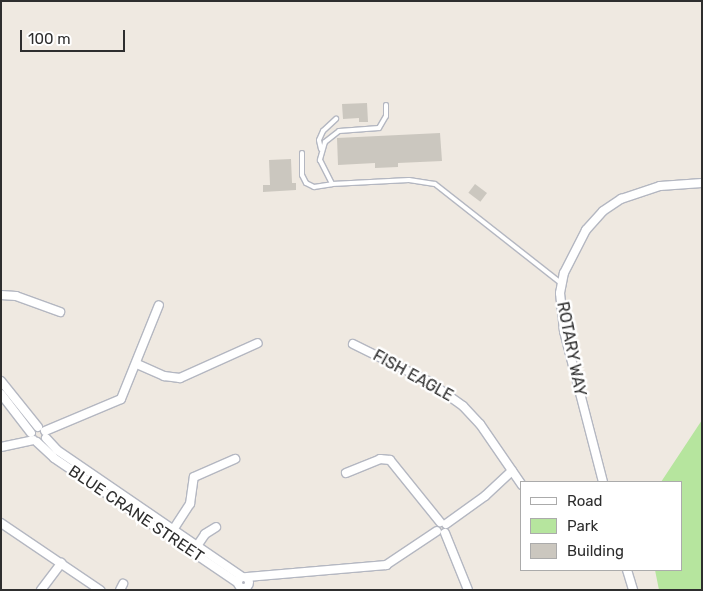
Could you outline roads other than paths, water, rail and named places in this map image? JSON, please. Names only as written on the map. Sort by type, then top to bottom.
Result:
[{"type":"street","name":"ROTARY WAY","points":[[603,481],[569,357],[561,312],[561,284],[579,240],[603,211],[622,199],[650,188],[702,184]]},
{"type":"street","points":[[1,295],[16,296],[60,312]]},
{"type":"street","points":[[1,447],[34,438],[43,432],[116,404],[124,395],[159,305]]},
{"type":"street","points":[[137,364],[164,376],[180,378],[258,343]]},
{"type":"street","name":"FISH EAGLE","points":[[353,344],[449,394],[473,415],[520,482]]},
{"type":"street","name":"BLUE CRANE STREET","points":[[1,381],[57,450],[244,584]]},
{"type":"street","name":"BLUE CRANE STREET","points":[[1,394],[34,438],[54,458],[171,533],[197,546],[244,584]]},
{"type":"street","points":[[34,438],[43,432]]},
{"type":"street","points":[[171,533],[190,504],[196,475],[235,459]]},
{"type":"street","points":[[346,473],[375,460],[390,460],[401,470],[443,523]]},
{"type":"street","points":[[468,590],[436,525],[443,523],[512,471]]},
{"type":"street","points":[[3,527],[100,590]]},
{"type":"street","points":[[197,546],[205,534],[216,527]]},
{"type":"street","points":[[244,584],[260,577],[386,565],[441,532]]},
{"type":"street","points":[[41,590],[61,563]]},
{"type":"street","points":[[627,571],[633,590]]},
{"type":"lane","points":[[321,149],[334,132],[379,128],[386,116],[386,105]]},
{"type":"lane","points":[[332,184],[321,165],[319,140],[323,131],[336,120]]},
{"type":"lane","points":[[302,154],[302,175],[306,182],[314,187],[332,184],[408,180],[435,184],[561,284]]}]
